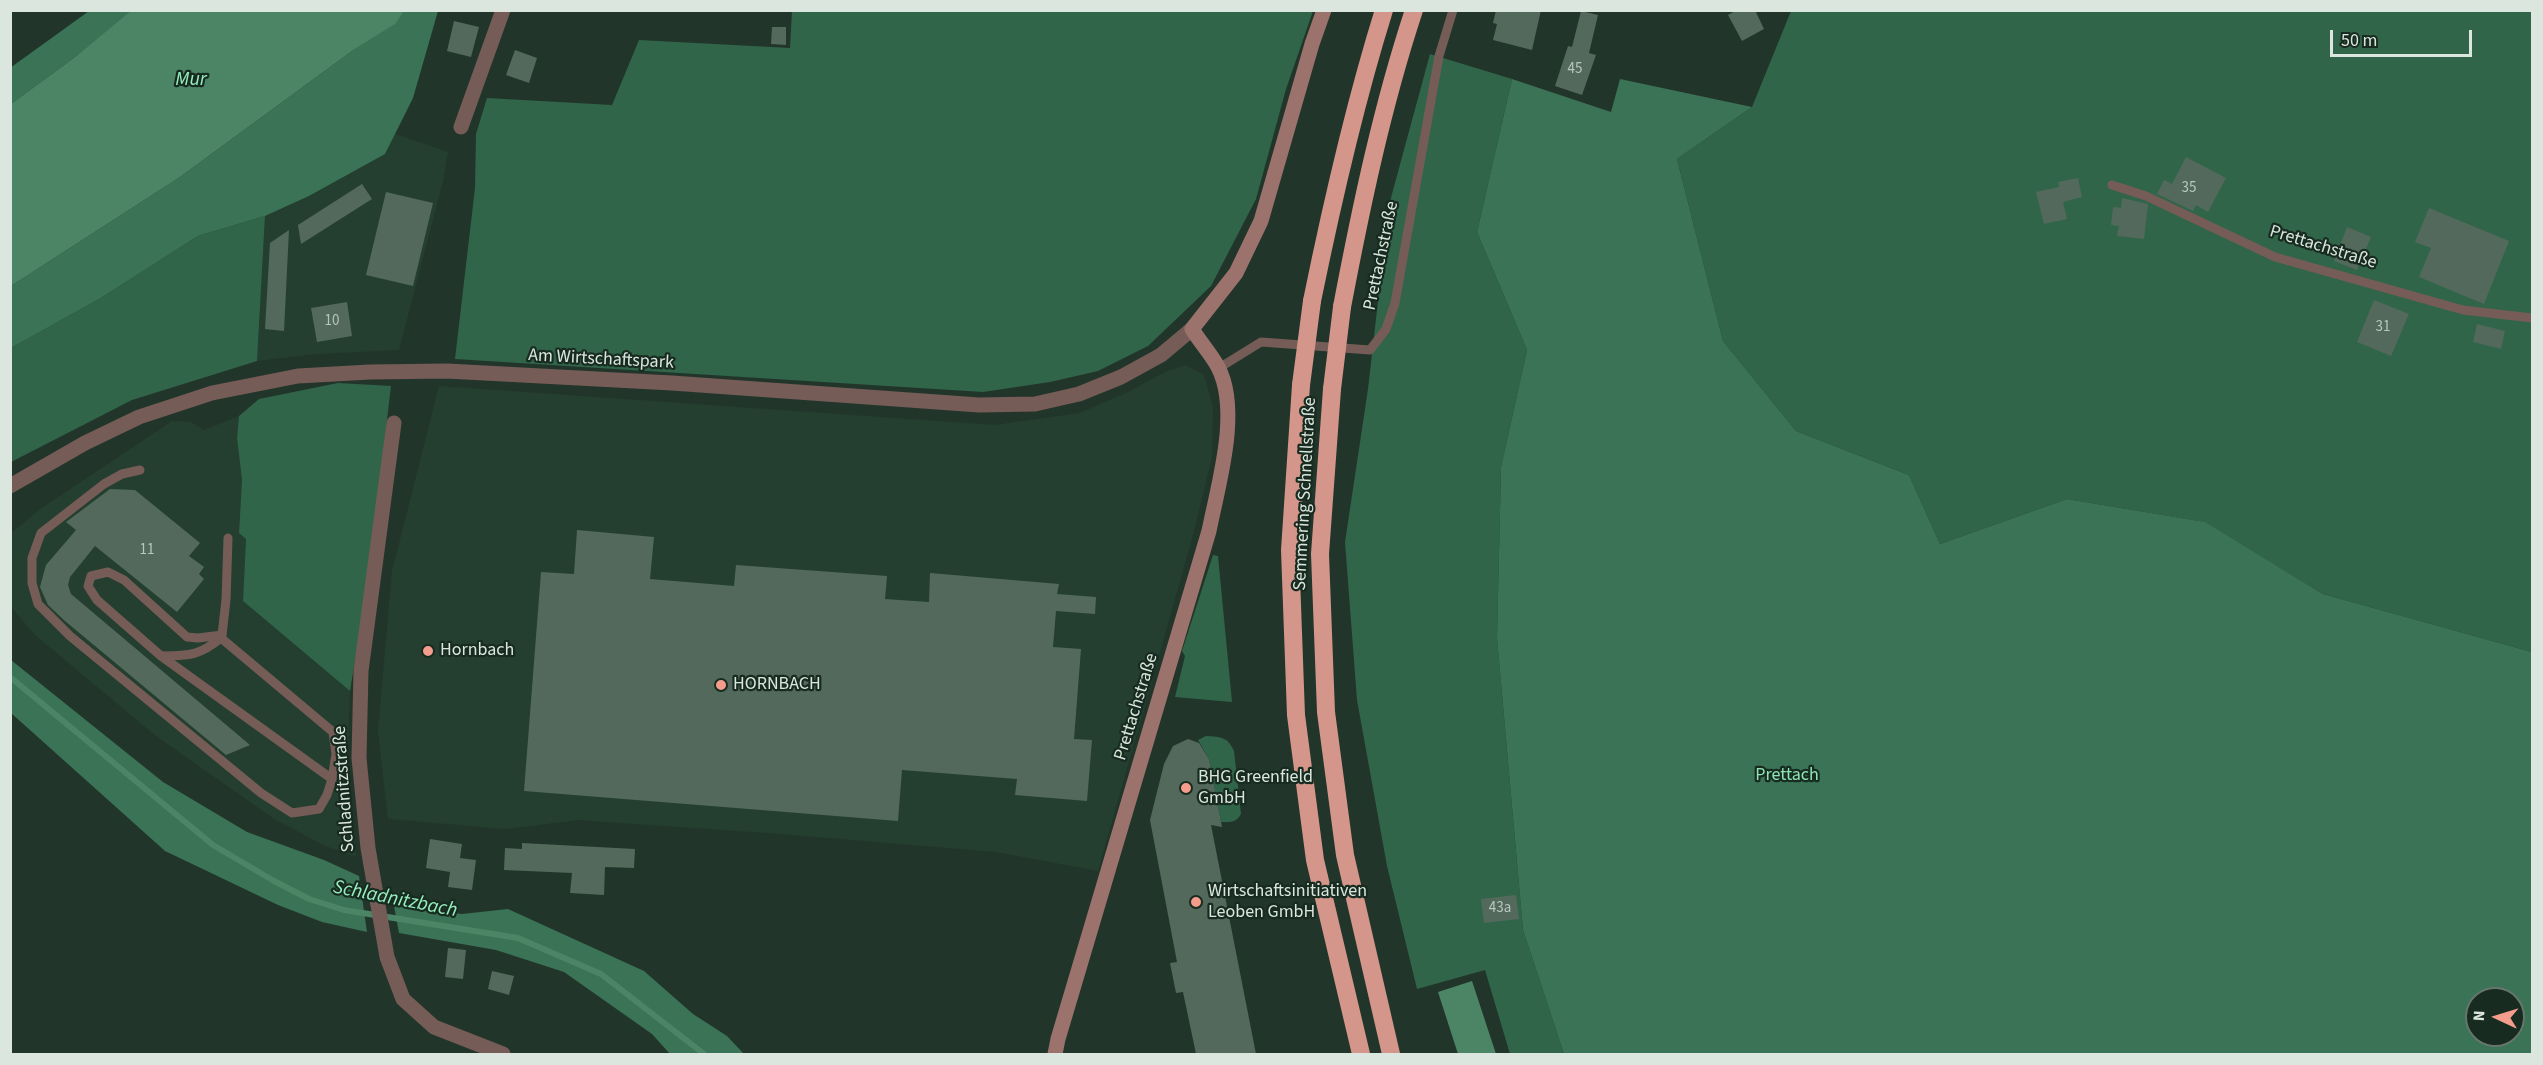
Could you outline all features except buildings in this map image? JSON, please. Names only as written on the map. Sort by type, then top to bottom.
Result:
[{"type":"highway","name":"Semmering Schnellstraße","points":[[1360,1054],[1314,860],[1296,715],[1290,550],[1301,384],[1312,301],[1332,200],[1358,96],[1384,10]]},
{"type":"highway","name":"Semmering Schnellstraße","points":[[1391,1054],[1378,1007],[1345,855],[1326,712],[1320,554],[1332,389],[1342,307],[1361,208],[1387,103],[1414,10]]},
{"type":"street","points":[[461,127],[503,10]]},
{"type":"street","points":[[1192,329],[1236,273],[1261,221],[1324,10]]},
{"type":"street","name":"Prettachstraße","points":[[1055,1054],[1209,531],[1227,425],[1228,399],[1219,368],[1192,329]]},
{"type":"street","name":"Am Wirtschaftspark","points":[[10,486],[84,443],[139,417],[212,393],[298,376],[447,371],[672,383],[979,405],[1035,404],[1079,394],[1121,377],[1161,355],[1192,329]]},
{"type":"street","name":"Schladnitzstraße","points":[[394,423],[361,671],[359,758],[368,848],[387,957],[403,999],[434,1027],[503,1054]]},
{"type":"lane","name":"Prettachstraße","points":[[1219,368],[1261,342],[1370,350],[1386,329],[1395,303],[1439,56],[1453,10]]},
{"type":"lane","name":"Prettachstraße","points":[[2112,185],[2146,196],[2275,257],[2463,310],[2532,318]]},
{"type":"lane","points":[[140,470],[122,474],[104,484],[41,533],[32,558],[32,584],[38,604],[70,636],[252,786],[292,813],[319,809],[333,779],[336,754],[333,732],[222,637],[187,637],[124,580],[108,572],[91,576],[88,586],[96,600],[162,656],[333,779]]},
{"type":"lane","points":[[162,656],[186,656],[205,651],[222,637],[228,538]]},
{"type":"shaded area","points":[[792,10],[1313,11],[1286,89],[1256,199],[1211,286],[1148,346],[1098,371],[1050,382],[983,392],[455,359],[475,188],[476,134],[487,98],[612,105],[639,40],[790,48]]},
{"type":"shaded area","points":[[1791,11],[2532,12],[2532,652],[2323,594],[2204,522],[2067,499],[1940,544],[1909,475],[1796,431],[1723,341],[1677,159],[1752,107]]},
{"type":"shaded area","points":[[1430,54],[1512,79],[1477,232],[1527,350],[1501,467],[1497,638],[1523,930],[1564,1054],[1510,1054],[1485,970],[1417,989],[1387,866],[1357,700],[1345,542],[1368,389],[1389,205]]},
{"type":"shaded area","points":[[395,134],[448,152],[443,181],[399,350],[316,354],[257,361],[265,216],[309,196],[385,154]]},
{"type":"shaded area","points":[[265,216],[257,361],[132,400],[11,462],[11,348],[101,298],[198,236]]},
{"type":"shaded area","points":[[1186,365],[1204,375],[1213,407],[1212,457],[1192,539],[1098,871],[996,852],[782,834],[578,820],[506,829],[388,819],[378,731],[392,571],[439,386],[994,425],[1080,413],[1126,393],[1167,371]]},
{"type":"shaded area","points":[[338,383],[391,386],[367,587],[350,691],[243,601],[246,539],[239,533],[242,480],[237,438],[239,416],[259,399]]},
{"type":"shaded area","points":[[239,416],[237,438],[242,480],[239,533],[246,539],[243,601],[350,691],[347,777],[356,857],[323,845],[273,818],[156,736],[35,635],[11,607],[10,534],[39,510],[172,421],[191,422],[204,430]]},
{"type":"shaded area","points":[[1213,555],[1218,556],[1232,702],[1175,697],[1185,656],[1182,651]]},
{"type":"shaded area","points":[[1206,736],[1223,739],[1234,751],[1241,814],[1233,821],[1221,822],[1209,759],[1198,740]]},
{"type":"green space","points":[[89,11],[132,11],[11,104],[10,68]]},
{"type":"green space","points":[[404,11],[438,11],[413,98],[385,154],[309,196],[265,216],[198,236],[101,298],[11,348],[11,286],[180,177],[352,51],[394,24]]},
{"type":"green space","name":"Prettach","points":[[1512,79],[1611,112],[1620,79],[1752,107],[1677,159],[1723,341],[1796,431],[1909,475],[1940,544],[2067,499],[2205,522],[2323,594],[2532,652],[2532,1054],[1564,1054],[1523,930],[1497,638],[1501,467],[1527,350],[1477,232]]},
{"type":"green space","points":[[11,660],[163,782],[247,832],[324,860],[359,876],[367,932],[322,922],[278,905],[165,851],[11,713]]},
{"type":"green space","points":[[394,906],[462,914],[508,909],[644,971],[693,1014],[727,1036],[744,1054],[670,1054],[652,1034],[564,972],[496,950],[399,933]]},
{"type":"water","name":"Mur","points":[[132,10],[404,11],[395,24],[352,51],[180,177],[11,286],[11,104],[75,57]]},
{"type":"water","points":[[1472,981],[1496,1054],[1458,1054],[1438,992]]},
{"type":"waterway","name":"Schladnitzbach","points":[[10,677],[213,845],[274,881],[309,899],[344,910],[518,938],[601,974],[704,1054]]},
{"type":"place","name":"Hornbach","points":[[428,651]]},
{"type":"place","name":"HORNBACH","points":[[721,685]]},
{"type":"place","name":"BHG Greenfield GmbH","points":[[1186,788]]},
{"type":"place","name":"Wirtschaftsinitiativen Leoben GmbH","points":[[1196,902]]}]
